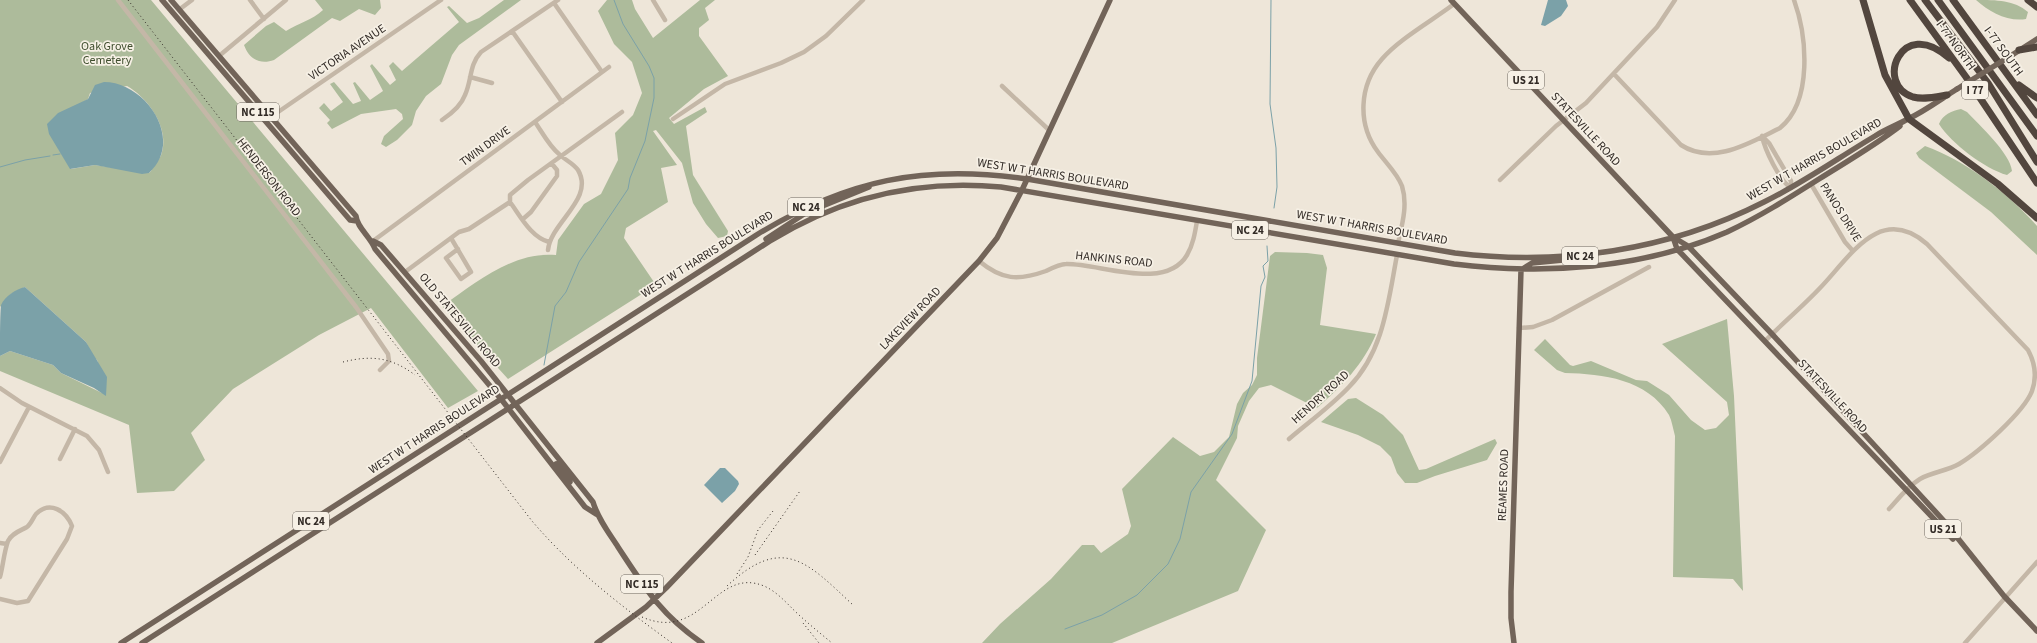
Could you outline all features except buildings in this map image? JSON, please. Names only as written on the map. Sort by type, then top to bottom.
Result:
[{"type":"highway","points":[[1863,0],[1885,74],[1909,119],[2003,188],[2037,218]]},
{"type":"highway","name":"I-77 NORTH","points":[[1910,0],[1959,67],[2037,183]]},
{"type":"highway","name":"I 77","points":[[1925,0],[1988,83],[2037,162]]},
{"type":"highway","name":"I 77","points":[[1938,0],[2037,136]]},
{"type":"highway","name":"I-77 SOUTH","points":[[1953,0],[2010,76],[2037,115]]},
{"type":"highway","points":[[2028,0],[2037,7]]},
{"type":"highway","points":[[1947,95],[1920,98],[1905,92],[1897,83],[1895,76],[1894,68],[1897,58],[1909,47],[1926,44],[1937,48],[1959,67]]},
{"type":"highway","points":[[2019,50],[2037,47]]},
{"type":"highway","points":[[2010,76],[2037,98]]},
{"type":"main road","name":"OLD STATESVILLE ROAD","points":[[162,0],[350,220],[357,222]]},
{"type":"main road","name":"OLD STATESVILLE ROAD","points":[[172,0],[356,216],[357,222],[373,241],[375,249],[501,399],[585,507],[596,511]]},
{"type":"main road","name":"LAKEVIEW ROAD","points":[[597,643],[653,601],[979,261],[997,238],[1022,190],[1110,0]]},
{"type":"main road","name":"STATESVILLE ROAD","points":[[1452,2],[1673,238],[1688,246],[1772,334],[1909,487]]},
{"type":"main road","name":"WEST W T HARRIS BOULEVARD","points":[[142,643],[744,257],[812,217],[863,198],[918,187],[972,184],[1022,190],[1461,265],[1521,270],[1595,266],[1626,261],[1688,246],[1739,226],[1811,184],[1881,140],[1909,119],[2037,39]]},
{"type":"main road","name":"WEST W T HARRIS BOULEVARD","points":[[121,643],[763,231],[811,205],[847,191],[886,180],[928,174],[986,174],[1027,179],[1463,254],[1509,257],[1562,257],[1608,252],[1673,238],[1735,216],[1791,188],[1877,134],[1909,119]]},
{"type":"main road","points":[[812,217],[816,210],[824,205],[886,180]]},
{"type":"main road","points":[[744,257],[768,238],[804,214],[811,205]]},
{"type":"main road","name":"STATESVILLE ROAD","points":[[1673,238],[1677,249],[1765,341],[1944,521],[2004,596],[2037,631]]},
{"type":"main road","name":"OLD STATESVILLE ROAD","points":[[373,241],[381,244],[508,394],[593,502],[596,511],[653,601],[674,622],[702,643]]},
{"type":"main road","points":[[1521,270],[1532,263],[1573,260],[1608,252]]},
{"type":"main road","name":"REAMES ROAD","points":[[1514,643],[1511,618],[1511,592],[1521,270]]},
{"type":"main road","points":[[1788,364],[1792,363],[1798,370],[1812,377]]},
{"type":"main road","points":[[1799,376],[1806,378],[1814,386],[1818,384]]},
{"type":"main road","points":[[541,450],[562,471],[583,499],[596,511]]},
{"type":"main road","points":[[128,643],[145,627]]},
{"type":"street","name":"HENDERSON ROAD","points":[[118,0],[312,249],[379,339],[389,358],[387,364],[380,370]]},
{"type":"street","points":[[180,9],[192,0]]},
{"type":"street","points":[[250,0],[264,19]]},
{"type":"street","points":[[219,56],[286,0]]},
{"type":"street","name":"VICTORIA AVENUE","points":[[265,121],[441,0]]},
{"type":"street","points":[[653,0],[665,20]]},
{"type":"street","points":[[673,119],[726,84],[781,63],[804,52],[826,36],[863,0]]},
{"type":"street","points":[[1500,180],[1563,121],[1586,103],[1657,27],[1675,0]]},
{"type":"street","points":[[1614,74],[1681,145],[1695,152],[1716,154],[1762,136],[1786,123],[1796,109],[1803,87],[1804,73],[1802,27],[1794,0]]},
{"type":"street","points":[[442,120],[462,102],[475,58],[481,52],[556,1],[602,72]]},
{"type":"street","points":[[1398,243],[1404,213],[1404,193],[1398,178],[1376,150],[1368,136],[1363,116],[1364,96],[1373,71],[1387,54],[1452,2]]},
{"type":"street","points":[[512,31],[562,102]]},
{"type":"street","name":"TWIN DRIVE","points":[[373,241],[609,67]]},
{"type":"street","points":[[470,78],[492,83]]},
{"type":"street","points":[[1002,86],[1037,121],[1049,130]]},
{"type":"street","points":[[549,242],[541,240],[535,235],[510,202],[510,195],[622,112]]},
{"type":"street","points":[[535,122],[562,156],[577,169],[581,178],[582,187],[579,197],[549,242],[548,250]]},
{"type":"street","points":[[1762,136],[1764,146],[1784,182],[1791,188]]},
{"type":"street","points":[[523,219],[531,212],[557,176],[557,170],[552,164]]},
{"type":"street","name":"PANOS DRIVE","points":[[1811,184],[1845,242],[1853,251]]},
{"type":"street","points":[[405,272],[459,232],[469,230],[510,202]]},
{"type":"street","name":"HANKINS ROAD","points":[[979,261],[998,275],[1014,278],[1032,276],[1065,263],[1153,275],[1173,268],[1186,257],[1192,245],[1197,221]]},
{"type":"street","points":[[1765,341],[1821,287],[1862,241],[1881,231],[1900,230],[1914,234],[1927,244],[2012,333],[2033,360],[2035,372],[2033,390],[2020,410],[1973,455],[1958,464],[1932,473],[1909,487],[1889,509]]},
{"type":"street","points":[[451,238],[458,248],[472,272],[461,279],[446,258],[458,248]]},
{"type":"street","name":"HENDRY ROAD","points":[[1289,439],[1349,387],[1366,365],[1378,342],[1386,316],[1397,255]]},
{"type":"street","points":[[1519,328],[1533,327],[1552,320],[1649,267]]},
{"type":"street","points":[[0,388],[29,407],[75,429],[94,442],[108,472]]},
{"type":"street","points":[[0,462],[29,407]]},
{"type":"street","points":[[60,459],[75,429]]},
{"type":"street","points":[[0,577],[12,534],[28,526],[36,514],[45,508],[56,508],[67,515],[72,526],[64,546],[28,601],[17,603],[0,599]]},
{"type":"street","points":[[0,543],[8,544]]},
{"type":"street","points":[[1965,643],[2004,596],[2037,562]]},
{"type":"green space","name":"Oak Grove Cemetery","points":[[0,0],[151,0],[478,391],[448,408],[371,308],[319,335],[233,389],[191,433],[205,460],[174,491],[137,493],[129,425],[0,371],[0,356],[10,351],[53,365],[61,373],[102,393],[105,381],[97,360],[93,357],[86,342],[25,287],[11,294],[0,307]],"holes":[[[127,86],[135,91],[149,106],[160,123],[163,142],[161,154],[151,171],[149,173],[95,165],[71,169],[58,148],[79,105],[88,99],[90,93]]]},
{"type":"green space","points":[[315,0],[380,0],[381,8],[375,15],[359,9],[340,21],[332,18],[274,60],[264,62],[256,60],[249,54],[244,45],[266,26],[274,22],[286,31],[310,19],[323,10]]},
{"type":"green space","points":[[504,0],[521,0],[459,45],[452,55],[441,84],[426,96],[416,111],[412,125],[397,140],[386,147],[381,144],[384,136],[403,119],[402,114],[396,109],[361,114],[332,129],[327,123],[330,120],[319,108],[324,103],[331,111],[343,102],[330,84],[334,82],[353,104],[361,101],[353,83],[355,82],[370,100],[383,91],[370,66],[372,64],[390,85],[396,80],[389,66],[393,62],[402,71],[459,22],[447,7],[449,6],[467,23],[479,18]]},
{"type":"green space","points":[[607,0],[632,0],[635,9],[653,38],[700,0],[715,0],[705,8],[709,20],[699,28],[699,36],[728,76],[704,89],[669,118],[674,124],[705,107],[707,112],[686,126],[693,175],[728,231],[727,236],[718,238],[706,224],[693,203],[682,163],[656,130],[653,131],[677,165],[661,168],[668,202],[626,228],[624,238],[656,285],[508,379],[442,306],[496,270],[510,263],[540,255],[556,255],[558,240],[584,204],[601,194],[618,160],[615,133],[633,115],[642,93],[632,62],[614,44],[598,11]]},
{"type":"green space","points":[[1976,0],[1998,1],[2017,5],[2028,12],[2026,19],[2012,19],[1999,15]]},
{"type":"green space","points":[[1961,109],[1967,112],[2006,156],[2012,171],[2007,175],[1998,172],[1969,154],[1944,131],[1939,124],[1945,115]]},
{"type":"green space","points":[[1925,146],[1955,160],[1986,179],[2026,214],[2037,226],[2037,255],[1991,212],[1919,158],[1916,153]]},
{"type":"green space","points":[[1275,252],[1323,255],[1327,268],[1320,325],[1376,334],[1365,356],[1351,374],[1335,392],[1317,408],[1271,385],[1259,388],[1249,401],[1238,426],[1237,438],[1216,480],[1266,530],[1238,591],[1112,643],[982,643],[1000,624],[1051,579],[1082,545],[1094,545],[1101,553],[1128,534],[1131,526],[1122,489],[1173,437],[1200,456],[1214,452],[1229,437],[1237,404],[1243,393],[1252,385],[1257,375],[1257,358],[1270,256]]},
{"type":"green space","points":[[1727,319],[1734,396],[1743,591],[1733,579],[1673,577],[1675,436],[1669,415],[1660,403],[1649,393],[1623,381],[1609,377],[1565,373],[1557,370],[1534,350],[1545,339],[1570,365],[1573,366],[1591,361],[1636,380],[1647,381],[1669,395],[1691,420],[1705,430],[1716,428],[1729,415],[1727,402],[1662,344]]},
{"type":"green space","points":[[1356,398],[1383,415],[1403,435],[1419,470],[1426,469],[1495,439],[1497,443],[1487,460],[1417,483],[1405,483],[1397,473],[1391,457],[1380,446],[1358,435],[1321,422],[1348,399]]},
{"type":"water","points":[[1548,0],[1566,0],[1568,6],[1561,16],[1545,26],[1541,25]]},
{"type":"water","points":[[104,82],[119,85],[134,92],[146,102],[156,115],[162,130],[163,145],[159,160],[149,173],[142,174],[95,165],[70,169],[49,134],[47,124],[58,113],[88,99],[95,85]]},
{"type":"water","points":[[25,287],[86,342],[107,377],[106,396],[94,388],[61,373],[53,365],[10,351],[0,356],[1,305],[11,293]]},
{"type":"water","points":[[720,468],[725,468],[738,481],[739,484],[735,491],[722,503],[704,485]]},
{"type":"waterway","points":[[544,365],[555,306],[566,292],[579,262],[628,189],[630,178],[645,141],[654,98],[654,78],[649,66],[623,24],[614,0]]},
{"type":"waterway","points":[[1271,0],[1270,104],[1276,148],[1277,187],[1274,208]]},
{"type":"waterway","points":[[53,155],[60,154]]},
{"type":"waterway","points":[[0,167],[25,160],[50,156]]},
{"type":"waterway","points":[[1065,629],[1102,615],[1137,595],[1168,564],[1180,539],[1191,492],[1232,434],[1252,381],[1261,286],[1265,277],[1263,266],[1268,261],[1267,246]]},
{"type":"railway","points":[[128,0],[532,521],[564,555],[598,586],[672,643]]},
{"type":"railway","points":[[343,362],[372,358],[380,359],[398,364],[415,375]]},
{"type":"railway","points":[[755,555],[800,491]]},
{"type":"railway","points":[[737,574],[748,557],[758,530],[773,511]]},
{"type":"railway","points":[[727,586],[747,570],[764,561],[779,558],[794,560],[808,566],[853,605]]},
{"type":"railway","points":[[642,617],[662,622],[679,620],[694,613],[733,586],[747,583],[764,586],[774,592],[832,643]]},
{"type":"railway","points":[[803,623],[819,643]]}]
